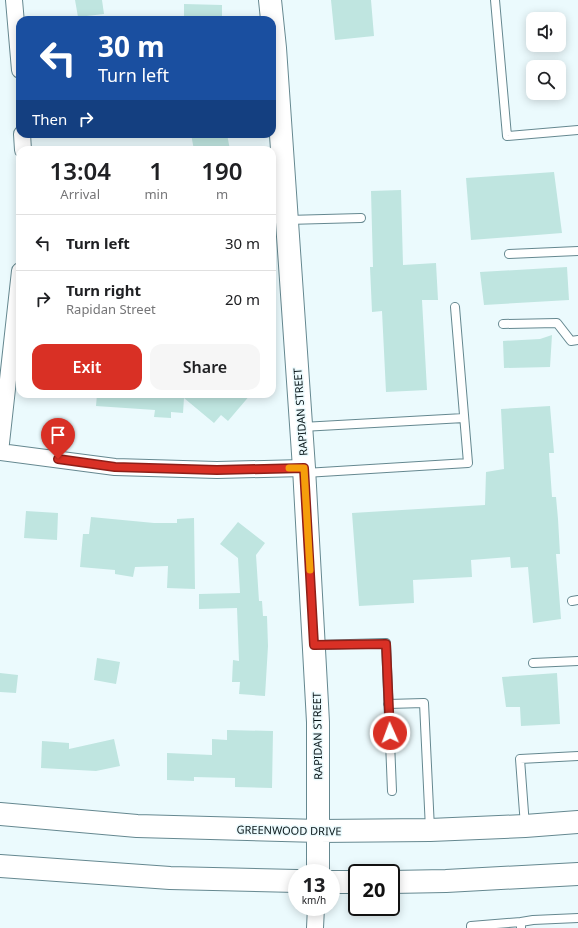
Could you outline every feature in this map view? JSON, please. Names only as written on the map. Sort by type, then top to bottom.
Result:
[{"type":"main road","name":"RAPIDAN STREET","points":[[270,0],[272,16]]},
{"type":"main road","name":"RAPIDAN STREET","points":[[276,62],[304,470],[314,645],[318,722],[318,864]]},
{"type":"main road","name":"GREENWOOD DRIVE","points":[[0,814],[137,826],[319,831],[430,830],[578,822]]},
{"type":"main road","points":[[0,866],[170,878],[288,881]]},
{"type":"main road","points":[[400,882],[446,882],[578,874]]},
{"type":"street","points":[[14,0],[16,23]]},
{"type":"street","points":[[16,307],[0,452],[115,467],[217,470],[304,470]]},
{"type":"street","points":[[315,928],[316,916]]},
{"type":"lane","points":[[495,0],[507,136],[578,130]]},
{"type":"lane","points":[[287,220],[361,218]]},
{"type":"lane","points":[[509,254],[578,251]]},
{"type":"lane","points":[[304,470],[468,463],[455,307]]},
{"type":"lane","points":[[502,324],[557,323],[571,341],[578,340]]},
{"type":"lane","points":[[301,427],[464,418]]},
{"type":"lane","points":[[314,645],[386,644],[392,791]]},
{"type":"lane","points":[[533,663],[578,661]]},
{"type":"lane","points":[[388,704],[424,703],[430,830]]},
{"type":"lane","points":[[525,826],[520,759],[578,756]]},
{"type":"lane","points":[[470,928],[471,926],[521,925],[533,920],[578,918]]},
{"type":"building","points":[[75,0],[102,0],[104,14],[78,16]]},
{"type":"building","points":[[331,0],[371,0],[374,36],[335,40]]},
{"type":"building","points":[[184,4],[222,5],[222,16],[184,16]]},
{"type":"building","points":[[192,138],[228,138],[229,146],[193,146]]},
{"type":"building","points":[[554,172],[562,233],[471,240],[466,178]]},
{"type":"building","points":[[401,190],[403,265],[436,263],[438,300],[422,300],[427,390],[386,392],[382,311],[372,312],[370,267],[373,267],[371,191]]},
{"type":"building","points":[[567,267],[569,300],[484,305],[480,272]]},
{"type":"building","points":[[552,335],[550,367],[504,368],[503,341],[540,339]]},
{"type":"building","points":[[97,398],[184,398],[183,413],[171,412],[171,418],[154,417],[155,410],[96,406]]},
{"type":"building","points":[[184,398],[248,398],[228,421],[221,415],[214,423]]},
{"type":"building","points":[[550,406],[554,453],[549,453],[552,497],[556,497],[558,519],[560,554],[556,554],[561,619],[533,623],[528,567],[511,568],[510,557],[471,560],[472,577],[413,580],[414,603],[359,606],[352,513],[485,505],[486,472],[504,469],[501,409]]},
{"type":"building","points":[[26,511],[58,513],[57,540],[24,538]]},
{"type":"building","points":[[91,517],[154,523],[177,523],[177,519],[194,518],[195,589],[167,588],[168,566],[135,567],[133,577],[115,574],[115,570],[80,567],[83,534],[89,534]]},
{"type":"building","points":[[238,522],[265,543],[256,555],[259,601],[262,601],[263,616],[267,616],[268,646],[265,696],[239,694],[240,682],[232,682],[233,660],[239,661],[237,608],[199,609],[199,594],[240,593],[238,558],[220,544]]},
{"type":"building","points":[[97,658],[120,662],[116,684],[94,680]]},
{"type":"building","points":[[0,673],[18,675],[16,693],[0,692]]},
{"type":"building","points":[[557,673],[560,724],[521,726],[520,707],[506,707],[502,677]]},
{"type":"building","points":[[227,730],[273,731],[272,788],[235,787],[235,778],[194,777],[194,781],[167,780],[167,753],[212,755],[212,739],[227,740]]},
{"type":"building","points":[[114,739],[120,766],[96,771],[41,768],[42,741],[69,743],[69,749]]},
{"type":"slow traffic","points":[[289,468],[304,468],[310,570]]},
{"type":"route","points":[[58,459],[115,467],[217,470],[304,468],[314,645],[386,644],[390,733]]}]
